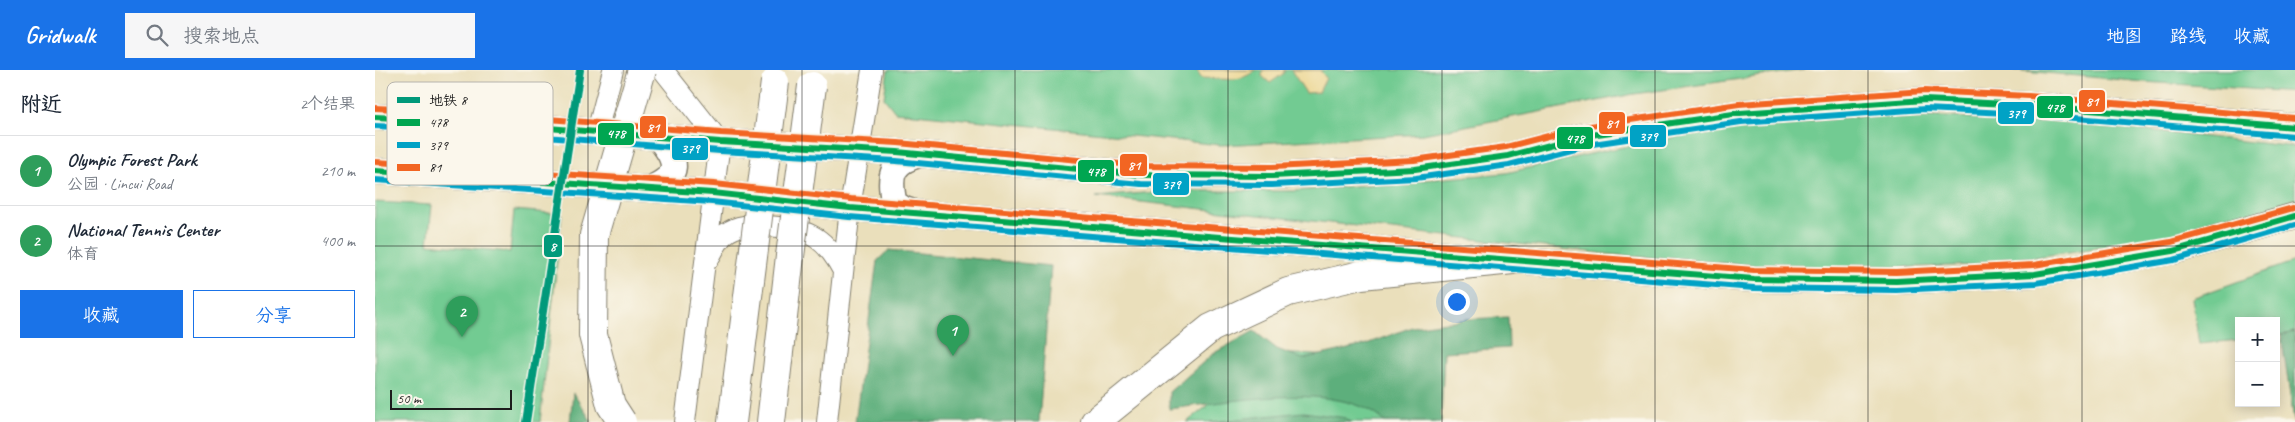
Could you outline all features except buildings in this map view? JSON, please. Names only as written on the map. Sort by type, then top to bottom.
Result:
[{"type":"highway","points":[[622,422],[611,405],[593,335],[593,235],[642,70]]},
{"type":"highway","points":[[732,422],[776,76]]},
{"type":"highway","points":[[771,422],[813,78]]},
{"type":"highway","points":[[1095,422],[1211,328],[1288,292],[1361,275],[1513,260]]},
{"type":"main road","points":[[553,128],[720,142],[921,154],[1142,175],[1272,176],[1415,169],[1508,156],[1585,136],[1740,113],[1925,100],[2028,105],[2295,127]]},
{"type":"main road","points":[[649,189],[665,183],[673,171],[672,154],[658,137]]},
{"type":"main road","points":[[915,213],[903,209],[894,203],[891,182],[899,163],[905,158],[921,154]]},
{"type":"main road","points":[[553,183],[713,193],[849,208],[1754,278],[1896,282],[2035,274],[2173,251],[2295,216]]},
{"type":"street","points":[[597,132],[613,70]]},
{"type":"street","points":[[663,70],[720,142],[685,422]]},
{"type":"street","points":[[827,422],[849,208],[872,70]]},
{"type":"street","points":[[705,265],[725,234],[744,224],[781,226],[808,232],[834,254],[843,271]]},
{"type":"green space","points":[[888,70],[1804,70],[1634,94],[1423,134],[1221,145],[895,112],[884,98]]},
{"type":"green space","points":[[2014,70],[2295,70],[2295,92],[2144,82]]},
{"type":"green space","points":[[1871,115],[2060,120],[2295,147],[2295,203],[2188,234],[1983,265],[1811,270],[1617,255],[1096,197],[1168,191],[1295,191],[1506,173],[1686,135],[1758,125]]},
{"type":"green space","points":[[375,202],[432,205],[428,244],[510,252],[514,210],[562,214],[540,422],[375,422]]},
{"type":"green space","points":[[889,250],[1051,266],[1039,422],[855,422],[877,261]]},
{"type":"green space","points":[[2295,261],[2295,398],[2287,334],[2280,335],[2280,317],[2235,317],[2235,340],[2199,344],[2192,298]]},
{"type":"green space","points":[[1508,317],[1509,348],[1444,352],[1441,422],[1385,422],[1366,409],[1341,401],[1313,397],[1251,399],[1169,409],[1169,392],[1214,353],[1254,331],[1277,349],[1303,359],[1361,346],[1412,327],[1467,319]]},
{"type":"green space","points":[[2295,332],[2295,422],[2294,422],[2281,335]]},
{"type":"green space","points":[[1274,353],[1442,361],[1436,422],[1187,422]]},
{"type":"green space","points":[[573,393],[592,422],[570,422]]},
{"type":"green space","points":[[1304,412],[1346,418],[1351,422],[1210,422]]},
{"type":"sand","points":[[1197,70],[1255,70],[1243,77],[1229,79],[1201,78]]},
{"type":"sand","points":[[1263,70],[1285,70],[1283,74],[1270,83],[1262,76]]},
{"type":"sand","points":[[1291,70],[1320,70],[1326,78],[1319,92],[1306,93]]},
{"type":"metro line","name":"8","points":[[526,422],[580,70]]},
{"type":"transit line","name":"81","points":[[553,119],[721,133],[898,143],[1142,166],[1272,167],[1414,160],[1506,147],[1583,127],[1739,104],[1924,91],[2029,96],[2295,118]]},
{"type":"transit line","name":"478","points":[[553,128],[720,142],[897,152],[1142,175],[1272,176],[1415,169],[1508,156],[1584,136],[1740,113],[1925,100],[2028,105],[2295,127]]},
{"type":"transit line","name":"81","points":[[375,108],[387,109]]},
{"type":"transit line","name":"379","points":[[553,138],[720,151],[896,161],[1141,184],[1272,185],[1416,178],[1509,165],[1586,145],[1741,122],[1925,109],[2027,114],[2294,136]]},
{"type":"transit line","name":"478","points":[[375,117],[387,118]]},
{"type":"transit line","name":"379","points":[[375,126],[387,127]]},
{"type":"transit line","name":"81","points":[[376,162],[387,163]]},
{"type":"transit line","name":"478","points":[[375,171],[387,172]]},
{"type":"transit line","name":"81","points":[[553,174],[714,184],[851,199],[1754,270],[1896,272],[2034,265],[2171,242],[2293,208]]},
{"type":"transit line","name":"379","points":[[375,180],[387,181]]},
{"type":"transit line","name":"478","points":[[553,183],[713,193],[850,208],[1754,279],[1896,281],[2035,274],[2173,251],[2295,216]]},
{"type":"transit line","name":"379","points":[[452,185],[712,202],[849,217],[1754,288],[1896,290],[2036,283],[2174,260],[2295,225]]},
{"type":"place","name":"National Tennis Center","points":[[462,337]]},
{"type":"place","name":"Olympic Forest Park","points":[[953,356]]}]
